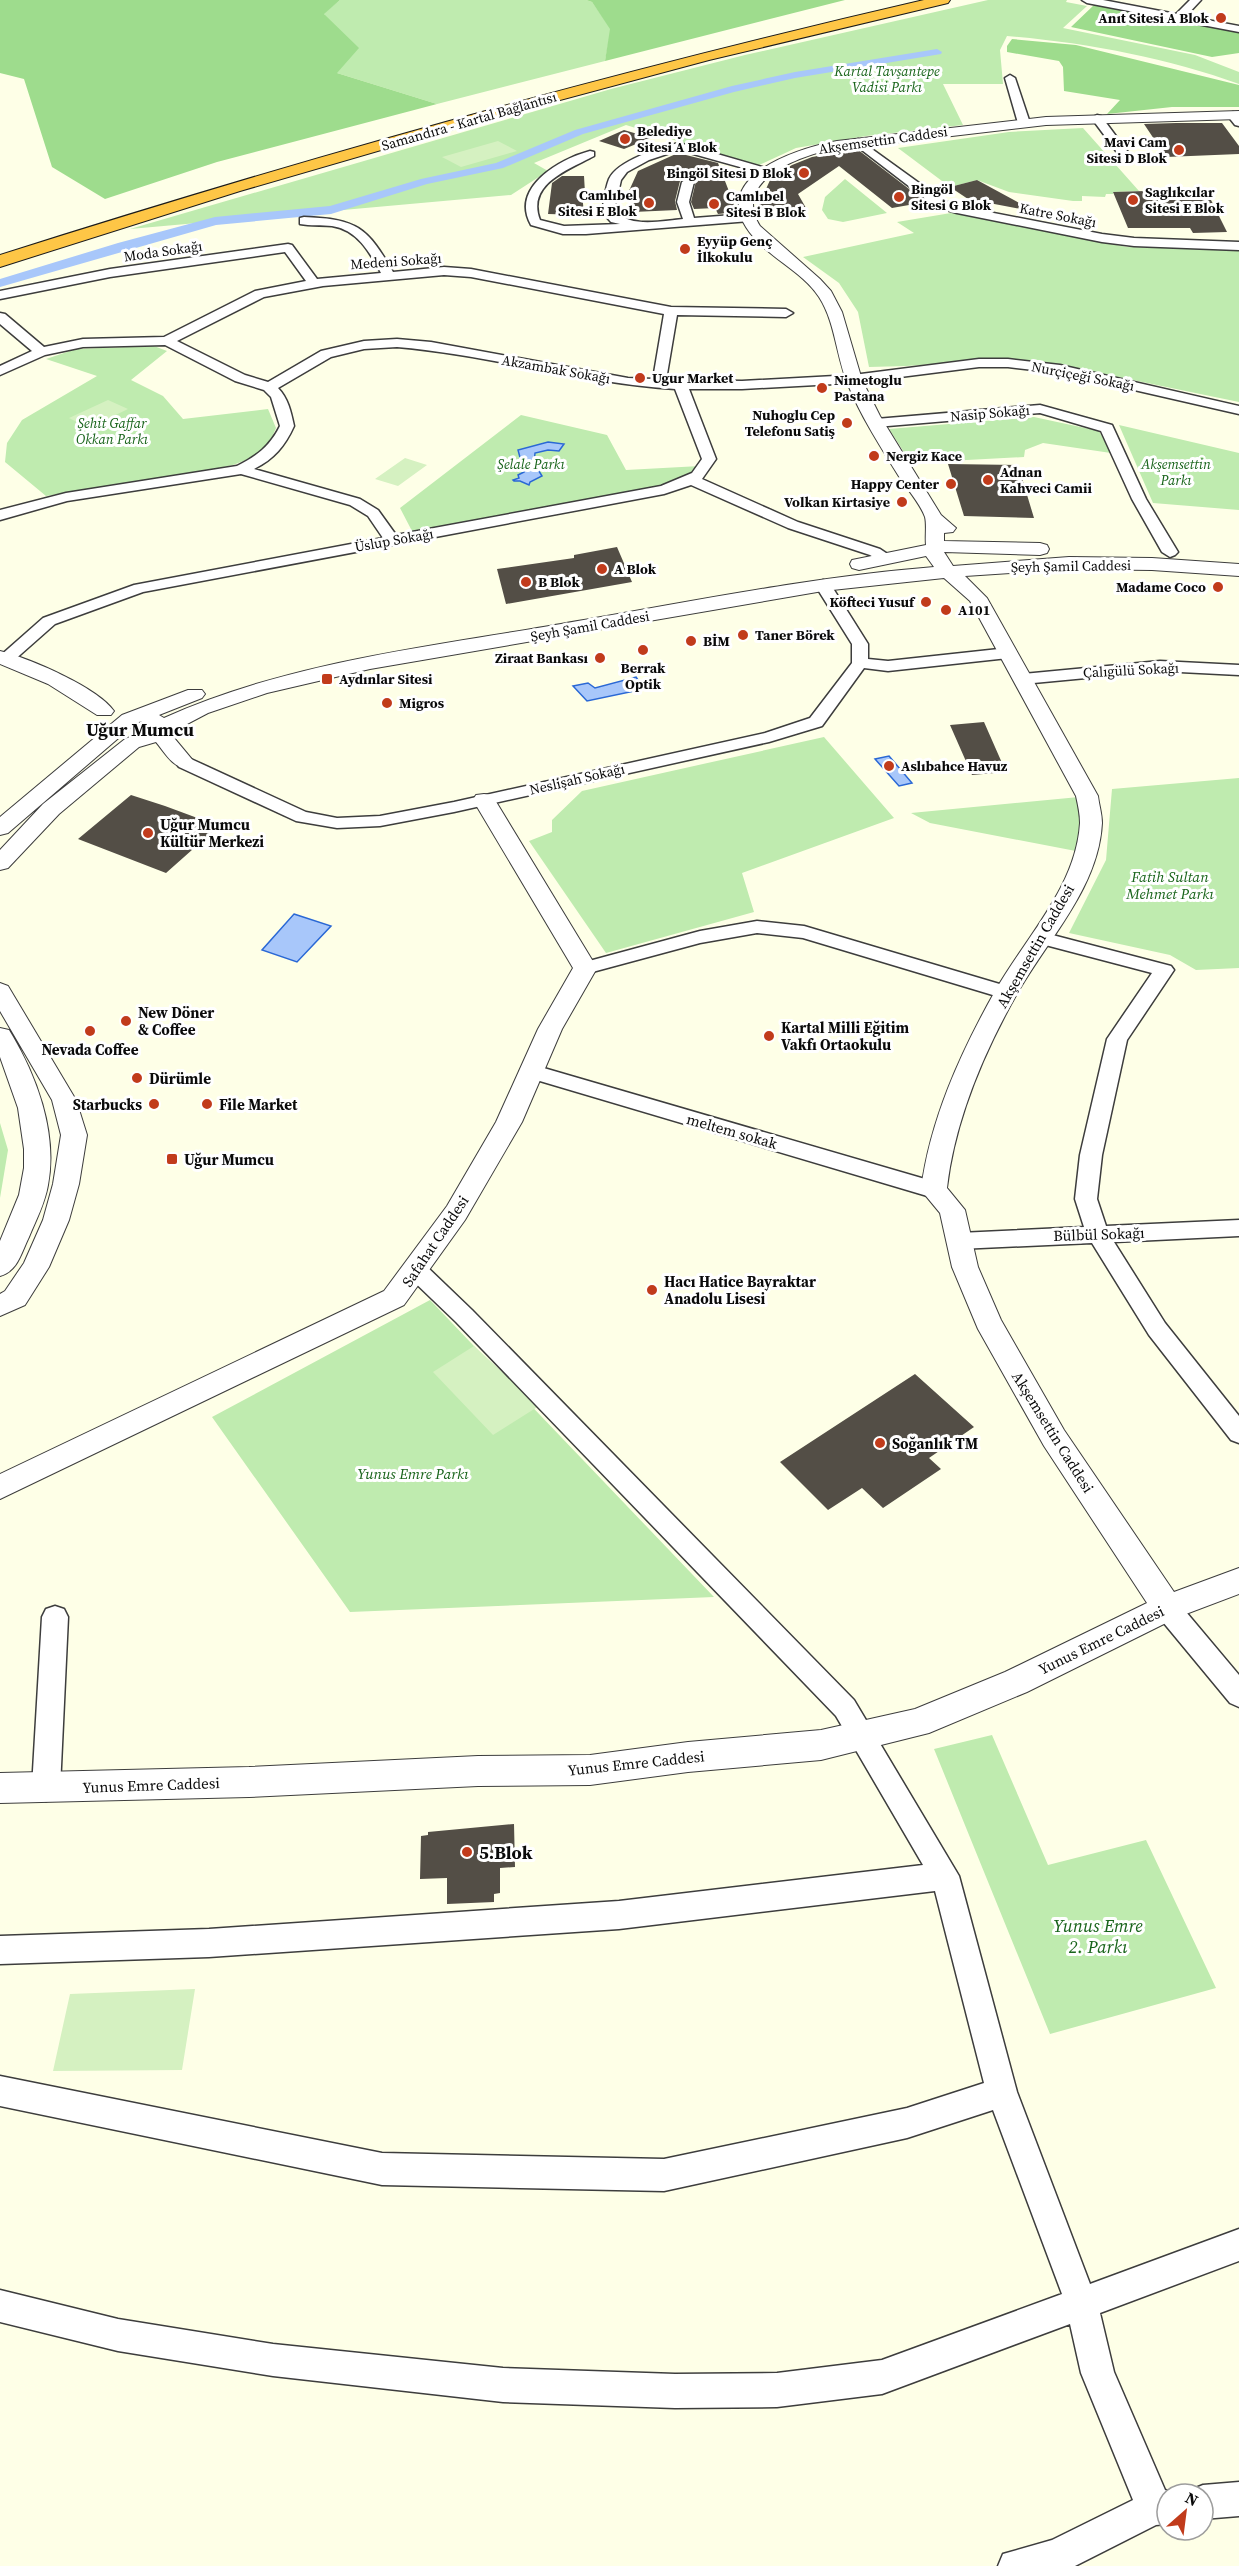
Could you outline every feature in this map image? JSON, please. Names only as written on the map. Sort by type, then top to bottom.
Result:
[{"type":"highway","points":[[803,29],[896,0]]},
{"type":"highway","name":"Samandıra - Kartal Bağlantısı","points":[[0,261],[453,124],[913,0]]},
{"type":"highway","name":"Samandıra - Kartal Bağlantısı","points":[[0,250],[262,170],[596,76],[943,0]]},
{"type":"highway","points":[[803,29],[960,0]]},
{"type":"street","points":[[1087,0],[1239,29]]},
{"type":"street","points":[[1179,17],[1196,0]]},
{"type":"street","points":[[1010,78],[1024,123]]},
{"type":"street","points":[[1097,118],[1126,157]]},
{"type":"street","name":"Akşemsettin Caddesi","points":[[765,171],[815,148],[1024,123],[1097,118],[1237,118]]},
{"type":"street","name":"Katre Sokağı","points":[[858,142],[940,204],[961,210],[1134,243],[1239,246]]},
{"type":"street","points":[[646,225],[615,219],[608,212],[615,179],[623,170],[645,158],[679,146],[765,171],[749,194],[745,206],[747,218],[754,231],[811,278],[829,300],[853,379],[876,423],[934,518],[978,546],[988,560],[978,598]]},
{"type":"street","points":[[590,154],[557,171],[536,187],[531,200],[530,215],[535,222],[563,230],[747,218]]},
{"type":"street","points":[[688,182],[682,197],[682,206],[690,222]]},
{"type":"street","points":[[304,221],[350,226],[368,238],[389,275]]},
{"type":"street","name":"Moda Sokağı","points":[[0,295],[110,273],[288,248],[313,283]]},
{"type":"street","name":"Medeni Sokağı","points":[[167,341],[260,294],[313,283],[436,271],[471,273],[671,311],[786,313]]},
{"type":"street","points":[[659,384],[671,311]]},
{"type":"street","points":[[0,317],[41,352]]},
{"type":"street","points":[[0,371],[41,352],[83,343],[167,341],[240,378],[269,387],[277,395],[284,409],[287,426],[279,442],[261,460],[241,470],[66,497],[0,516]]},
{"type":"street","name":"Akzambak Sokağı","points":[[269,387],[326,354],[364,345],[397,343],[431,346],[628,382],[680,385],[853,379]]},
{"type":"street","name":"Nurçiçeği Sokağı","points":[[853,379],[979,363],[1008,363],[1060,369],[1239,410]]},
{"type":"street","points":[[680,385],[709,459],[706,469],[691,480],[793,525],[876,552],[887,559]]},
{"type":"street","name":"Nasip Sokağı","points":[[876,423],[1040,409],[1107,428],[1139,499],[1170,552]]},
{"type":"street","points":[[241,470],[355,502],[373,513],[392,540]]},
{"type":"street","name":"Üslup Sokağı","points":[[3,658],[49,621],[140,588],[664,490],[691,480]]},
{"type":"street","points":[[934,518],[934,550]]},
{"type":"street","name":"Şeyh Şamil Caddesi","points":[[0,828],[129,719],[222,684],[327,657],[887,559],[951,545],[1239,556]]},
{"type":"street","name":"Akşemsettin Caddesi","points":[[934,550],[938,562],[978,598],[1087,796],[1091,821],[1087,848],[1063,905],[1006,993],[973,1061],[952,1114],[935,1167],[934,1190],[952,1210],[965,1267],[988,1322],[1054,1438],[1167,1608]]},
{"type":"street","name":"Şeyh Şamil Caddesi","points":[[0,863],[51,808],[136,742],[201,709],[261,689],[350,668],[823,585],[1030,564],[1089,563],[1239,570]]},
{"type":"street","points":[[823,585],[861,644],[860,663],[888,666],[1008,652]]},
{"type":"street","points":[[3,658],[53,679],[91,700],[104,711],[107,723],[115,730],[136,742],[185,763]]},
{"type":"street","name":"Neslişah Sokağı","points":[[185,763],[302,817],[337,823],[380,821],[769,737],[816,722],[860,663]]},
{"type":"street","name":"Çalıgülü Sokağı","points":[[1023,679],[1160,666],[1239,670]]},
{"type":"street","points":[[104,711],[143,714],[157,722],[158,732],[185,763]]},
{"type":"street","points":[[484,800],[585,968],[700,937],[757,927],[804,932],[1006,993]]},
{"type":"street","points":[[1041,938],[1164,970],[1117,1039],[1091,1155],[1086,1199],[1097,1233],[1157,1329],[1239,1433]]},
{"type":"street","name":"Safahat Caddesi","points":[[0,1487],[394,1298],[456,1213],[503,1131],[550,1029],[585,968]]},
{"type":"street","points":[[0,991],[64,1100],[74,1135],[66,1184],[56,1220],[36,1267],[15,1298],[0,1306]]},
{"type":"street","points":[[0,1036],[25,1091],[37,1133],[35,1185],[4,1262],[0,1266]]},
{"type":"street","name":"meltem sokak","points":[[530,1071],[934,1190]]},
{"type":"street","name":"Bülbül Sokağı","points":[[959,1241],[1239,1228]]},
{"type":"street","points":[[416,1270],[464,1316],[845,1708],[862,1736],[945,1876],[1002,2092],[1081,2303],[1098,2373],[1148,2491],[1155,2500]]},
{"type":"street","name":"Yunus Emre Caddesi","points":[[0,1788],[249,1782],[478,1771],[590,1770],[821,1744],[918,1724],[1016,1682],[1167,1608],[1239,1581]]},
{"type":"street","points":[[1167,1608],[1239,1695]]},
{"type":"street","points":[[46,1788],[55,1617]]},
{"type":"street","points":[[0,1950],[209,1943],[619,1915],[945,1876]]},
{"type":"street","points":[[0,2091],[382,2169],[664,2175],[907,2123],[1002,2092]]},
{"type":"street","points":[[0,2306],[118,2335],[273,2360],[503,2385],[686,2391],[777,2390],[882,2377],[1239,2245]]},
{"type":"street","points":[[1215,2501],[1239,2499]]},
{"type":"street","points":[[1015,2566],[1056,2558],[1155,2509]]},
{"type":"green space","points":[[0,0],[340,0],[324,14],[359,48],[337,73],[437,104],[217,162],[105,199],[52,167],[24,79],[0,73]]},
{"type":"green space","points":[[340,0],[586,0],[592,2],[611,29],[605,61],[437,104],[337,73],[324,13]]},
{"type":"green space","points":[[586,0],[845,0],[605,61],[610,29],[592,2]]},
{"type":"green space","name":"Kartal Tavşantepe Vadisi Parkı","points":[[988,0],[1067,0],[1066,2],[1087,6],[1063,28],[1195,55],[1239,72],[1239,84],[1183,66],[1124,52],[1065,42],[1007,36],[1000,50],[1003,84],[943,84],[963,125],[866,136],[796,148],[757,166],[626,125],[534,163],[548,171],[511,195],[130,229],[611,89],[745,55]]},
{"type":"green space","points":[[1094,5],[1239,32],[1239,53],[1212,57],[1071,27]]},
{"type":"green space","points":[[1012,39],[1076,45],[1239,85],[1239,107],[1172,107],[1107,114],[1120,100],[1064,91],[1063,67],[1059,61],[1007,52],[1007,46]]},
{"type":"green space","points":[[1083,128],[1139,191],[1113,192],[1113,194],[1106,194],[1105,197],[1082,196],[1082,201],[1073,201],[1009,192],[977,180],[950,187],[898,148],[1009,132]]},
{"type":"green space","points":[[498,141],[517,151],[461,167],[442,157]]},
{"type":"green space","points":[[845,179],[887,213],[843,222],[828,219],[822,210],[825,197]]},
{"type":"green space","points":[[951,213],[1127,247],[1239,249],[1239,402],[1065,366],[1008,359],[869,367],[858,312],[839,283],[803,257],[914,233],[897,222]]},
{"type":"green space","name":"Şehit Gaffar Okkan Parkı","points":[[154,346],[167,351],[131,380],[163,396],[183,419],[268,409],[276,428],[269,444],[251,458],[233,465],[46,496],[5,462],[7,443],[22,420],[97,376],[46,359],[76,349]]},
{"type":"green space","points":[[108,400],[128,409],[89,428],[69,418]]},
{"type":"green space","name":"Şelale Parkı","points":[[521,415],[607,435],[626,470],[700,466],[691,476],[669,485],[412,531],[400,508]]},
{"type":"green space","name":"Akşemsettin Parkı","points":[[1034,417],[1099,431],[1111,453],[1043,443],[1025,450],[1024,457],[911,463],[889,429]]},
{"type":"green space","name":"Akşemsettin Parkı","points":[[1119,425],[1239,453],[1239,510],[1153,503]]},
{"type":"green space","points":[[405,458],[427,465],[398,486],[375,479]]},
{"type":"green space","points":[[824,737],[894,818],[742,873],[754,912],[606,953],[529,841],[552,832],[552,820],[582,791]]},
{"type":"green space","name":"Fatih Sultan Mehmet Parkı","points":[[1239,778],[1239,968],[1196,970],[1170,955],[1069,933],[1106,860],[1112,789]]},
{"type":"green space","points":[[1079,797],[1081,852],[930,823],[911,813]]},
{"type":"green space","points":[[0,1123],[8,1150],[0,1198]]},
{"type":"green space","name":"Yunus Emre Parkı","points":[[430,1300],[714,1597],[350,1612],[212,1417]]},
{"type":"green space","points":[[474,1346],[539,1406],[493,1435],[433,1372]]},
{"type":"green space","name":"Yunus Emre 2. Parkı","points":[[992,1735],[1048,1865],[1146,1840],[1216,1988],[1050,2034],[934,1749]]},
{"type":"green space","points":[[195,1989],[182,2070],[53,2071],[70,1994]]},
{"type":"water","points":[[548,442],[564,444],[559,451],[548,450],[535,453],[534,463],[542,476],[530,482],[529,485],[514,481],[524,472],[518,450]]},
{"type":"water","points":[[636,677],[644,689],[587,701],[573,686],[588,683],[595,688]]},
{"type":"water","name":"Aslıbahce Havuz","points":[[889,756],[912,783],[899,786],[875,759]]},
{"type":"water","points":[[294,914],[331,926],[297,962],[262,950]]},
{"type":"building","points":[[1222,123],[1239,146],[1239,154],[1166,157],[1144,124]]},
{"type":"building","name":"Belediye Sitesi A Blok","points":[[624,130],[651,138],[624,149],[599,141]]},
{"type":"building","points":[[857,149],[926,202],[892,208],[839,166],[798,194],[806,208],[756,211],[771,178],[792,165],[812,157]]},
{"type":"building","points":[[678,153],[718,163],[737,212],[718,214],[715,208],[694,209],[691,202],[696,181],[689,176],[680,181],[675,201],[677,210],[633,212],[628,193],[638,171]]},
{"type":"building","points":[[562,176],[584,176],[585,193],[582,192],[584,215],[548,214],[552,183]]},
{"type":"building","points":[[977,180],[1023,205],[1021,209],[968,199],[950,187]]},
{"type":"building","points":[[1145,191],[1149,200],[1211,200],[1227,232],[1193,233],[1190,228],[1128,228],[1113,192]]},
{"type":"building","name":"Adnan Kahveci Camii","points":[[948,464],[1018,465],[1034,518],[964,516]]},
{"type":"building","points":[[617,547],[632,582],[506,604],[497,569],[574,558],[574,555]]},
{"type":"building","points":[[984,722],[1006,772],[972,775],[950,725]]},
{"type":"building","name":"Uğur Mumcu Kültür Merkezi","points":[[131,795],[219,826],[166,873],[78,839]]},
{"type":"building","name":"Soğanlık TM","points":[[915,1374],[974,1427],[929,1458],[941,1469],[883,1508],[862,1488],[828,1510],[780,1462]]},
{"type":"building","name":"5.Blok","points":[[514,1824],[515,1867],[500,1868],[500,1893],[494,1894],[494,1902],[447,1904],[447,1878],[420,1879],[421,1836],[428,1835],[428,1832]]},
{"type":"waterway","points":[[0,283],[215,221],[331,210],[425,181],[499,166],[579,132],[732,89],[795,75],[937,52]]},
{"type":"place","name":"Anıt Sitesi A Blok","points":[[1221,18]]},
{"type":"place","name":"Belediye Sitesi A Blok","points":[[625,139]]},
{"type":"place","name":"Mavi Cam Sitesi D Blok","points":[[1179,150]]},
{"type":"place","name":"Bingöl Sitesi D Blok","points":[[804,173]]},
{"type":"place","name":"Bingöl Sitesi G Blok","points":[[899,197]]},
{"type":"place","name":"Saglıkcılar Sitesi E Blok","points":[[1133,200]]},
{"type":"place","name":"Camlıbel Sitesi E Blok","points":[[649,203]]},
{"type":"place","name":"Camlıbel Sitesi B Blok","points":[[714,204]]},
{"type":"place","name":"Eyyüp Genç İlkokulu","points":[[685,249]]},
{"type":"place","name":"Ugur Market","points":[[640,378]]},
{"type":"place","name":"Nimetoglu Pastana","points":[[822,388]]},
{"type":"place","name":"Nuhoglu Cep Telefonu Satiş","points":[[847,423]]},
{"type":"place","name":"Nergiz Kace","points":[[874,456]]},
{"type":"place","name":"Adnan Kahveci Camii","points":[[988,480]]},
{"type":"place","name":"Happy Center","points":[[951,484]]},
{"type":"place","name":"Volkan Kirtasiye","points":[[902,502]]},
{"type":"place","name":"A Blok","points":[[602,569]]},
{"type":"place","name":"B Blok","points":[[526,582]]},
{"type":"place","name":"Madame Coco","points":[[1218,587]]},
{"type":"place","name":"Köfteci Yusuf","points":[[926,602]]},
{"type":"place","name":"A101","points":[[946,610]]},
{"type":"place","name":"Taner Börek","points":[[743,635]]},
{"type":"place","name":"BİM","points":[[691,641]]},
{"type":"place","name":"Berrak Optik","points":[[643,650]]},
{"type":"place","name":"Ziraat Bankası","points":[[600,658]]},
{"type":"place","name":"Aydınlar Sitesi","points":[[327,679]]},
{"type":"place","name":"Migros","points":[[387,703]]},
{"type":"place","name":"Aslıbahce Havuz","points":[[889,766]]},
{"type":"place","name":"Uğur Mumcu Kültür Merkezi","points":[[148,833]]},
{"type":"place","name":"New Döner & Coffee","points":[[126,1021]]},
{"type":"place","name":"Nevada Coffee","points":[[90,1031]]},
{"type":"place","name":"Kartal Milli Eğitim Vakfı Ortaokulu","points":[[769,1036]]},
{"type":"place","name":"Dürümle","points":[[137,1078]]},
{"type":"place","name":"Starbucks","points":[[154,1104]]},
{"type":"place","name":"File Market","points":[[207,1104]]},
{"type":"place","name":"Uğur Mumcu","points":[[172,1159]]},
{"type":"place","name":"Hacı Hatice Bayraktar Anadolu Lisesi","points":[[652,1290]]},
{"type":"place","name":"Soğanlık TM","points":[[880,1443]]},
{"type":"place","name":"5.Blok","points":[[467,1852]]},
{"type":"district","name":"Uğur Mumcu","points":[[140,729]]}]
